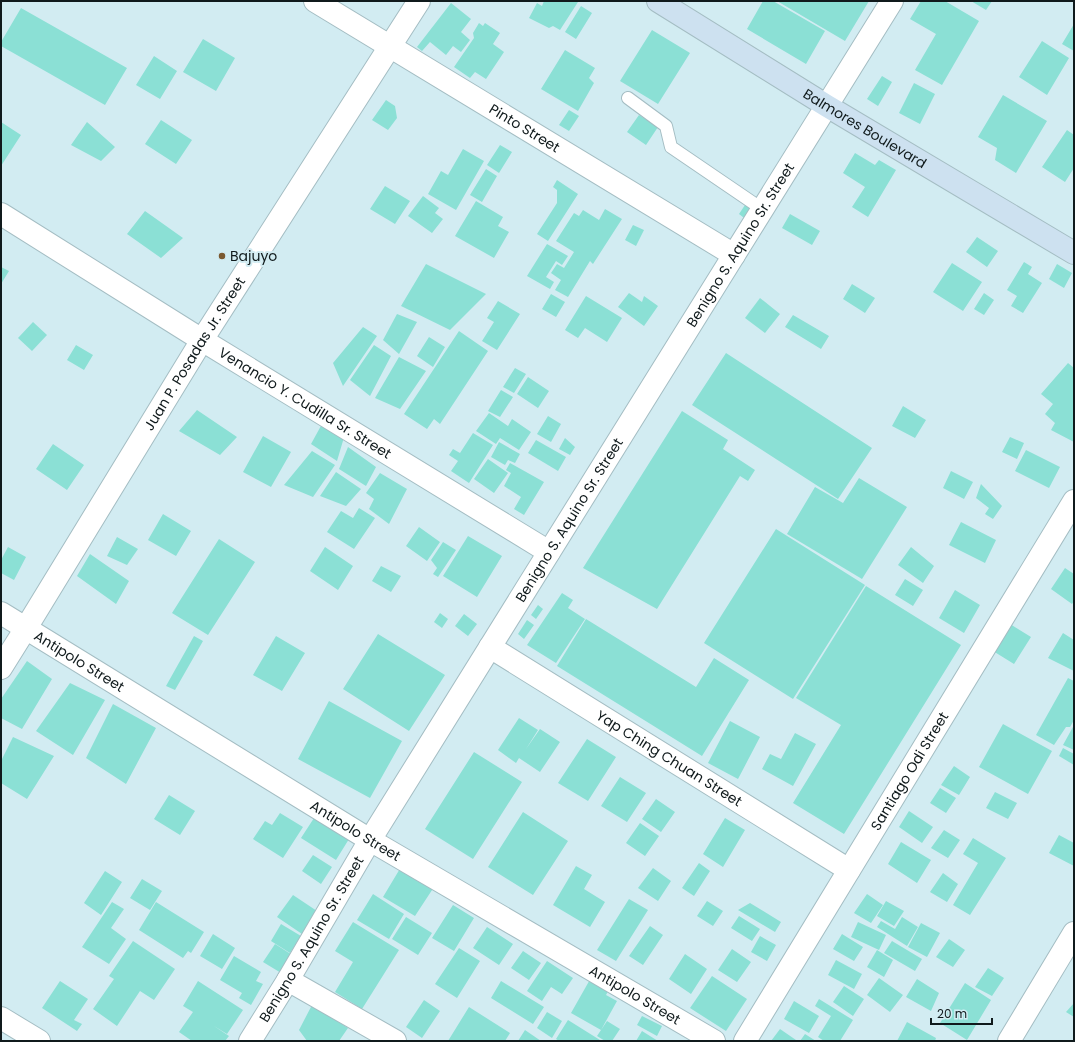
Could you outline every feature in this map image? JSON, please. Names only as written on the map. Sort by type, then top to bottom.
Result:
[{"type":"main road","name":"Balmores Boulevard","points":[[658,1],[827,106],[1074,253]]},
{"type":"street","name":"Pinto Street","points":[[316,1],[734,255]]},
{"type":"street","name":"Juan P. Posadas Jr. Street","points":[[1,668],[202,340],[419,1]]},
{"type":"street","name":"Benigno S. Aquino Sr. Street","points":[[250,1041],[288,980],[370,840],[892,1]]},
{"type":"street","name":"Venancio Y. Cudilla Sr. Street","points":[[1,214],[202,340],[549,552]]},
{"type":"street","name":"Santiago Odi Street","points":[[745,1041],[1074,501]]},
{"type":"street","name":"Antipolo Street","points":[[1,613],[370,840],[714,1041]]},
{"type":"street","name":"Yap Ching Chuan Street","points":[[490,647],[850,870]]},
{"type":"street","points":[[1009,1041],[1074,933]]},
{"type":"street","points":[[288,980],[395,1041]]},
{"type":"street","points":[[1,1018],[39,1041]]},
{"type":"lane","points":[[628,98],[666,126],[671,148],[762,209]]},
{"type":"building","points":[[544,1],[578,2],[560,30],[553,26],[549,28],[529,18],[537,3],[542,6]]},
{"type":"building","points":[[763,1],[773,1],[825,31],[806,64],[747,29]]},
{"type":"building","points":[[777,1],[869,1],[845,41]]},
{"type":"building","points":[[921,1],[945,1],[979,21],[942,85],[915,70],[936,34],[910,19]]},
{"type":"building","points":[[971,1],[992,1],[986,10]]},
{"type":"building","points":[[451,3],[471,19],[461,32],[470,40],[461,52],[453,46],[446,55],[430,42],[422,51],[417,47]]},
{"type":"building","points":[[581,6],[592,13],[576,39],[565,32]]},
{"type":"building","points":[[21,8],[127,68],[105,105],[1,46],[1,42]]},
{"type":"building","points":[[479,23],[483,26],[485,23],[500,33],[493,44],[504,52],[486,79],[475,72],[470,78],[454,67],[474,38],[473,33]]},
{"type":"building","points":[[1074,24],[1074,51],[1062,44]]},
{"type":"building","points":[[652,30],[690,53],[658,104],[620,81]]},
{"type":"building","points":[[203,39],[235,58],[216,91],[183,72]]},
{"type":"building","points":[[1042,41],[1069,58],[1047,95],[1019,77]]},
{"type":"building","points":[[565,50],[595,68],[589,78],[594,83],[578,111],[541,89]]},
{"type":"building","points":[[154,56],[177,71],[160,99],[136,85]]},
{"type":"building","points":[[882,76],[892,82],[878,106],[867,99]]},
{"type":"building","points":[[914,83],[935,94],[920,124],[899,113]]},
{"type":"building","points":[[1003,95],[1047,121],[1016,173],[995,160],[997,148],[978,137]]},
{"type":"building","points":[[386,100],[395,106],[397,118],[388,130],[372,120]]},
{"type":"building","points":[[569,110],[579,116],[569,131],[559,125]]},
{"type":"building","points":[[639,115],[658,127],[646,145],[627,132]]},
{"type":"building","points":[[161,120],[192,140],[176,164],[145,144]]},
{"type":"building","points":[[1,122],[21,135],[1,166]]},
{"type":"building","points":[[87,122],[115,147],[101,161],[71,145]]},
{"type":"building","points":[[1067,130],[1074,135],[1074,168],[1065,182],[1042,167]]},
{"type":"building","points":[[500,145],[512,152],[499,173],[487,165]]},
{"type":"building","points":[[463,149],[484,161],[456,210],[428,194],[441,171],[448,175]]},
{"type":"building","points":[[855,153],[875,165],[879,160],[896,170],[868,217],[852,207],[865,187],[843,173]]},
{"type":"building","points":[[486,169],[497,176],[482,202],[470,195]]},
{"type":"building","points":[[557,180],[578,194],[548,241],[537,234],[557,203],[557,190],[553,187]]},
{"type":"building","points":[[385,186],[410,201],[395,224],[370,209]]},
{"type":"building","points":[[423,196],[439,208],[435,213],[443,219],[432,233],[408,216]]},
{"type":"building","points":[[476,201],[503,217],[498,226],[509,232],[494,258],[455,236]]},
{"type":"building","points":[[745,205],[755,210],[748,221],[739,214]]},
{"type":"building","points":[[605,209],[622,219],[593,264],[590,261],[568,297],[555,290],[561,280],[551,273],[557,264],[564,268],[574,252],[556,241],[574,213],[579,216],[583,210],[599,220]]},
{"type":"building","points":[[145,211],[183,238],[161,258],[127,234]]},
{"type":"building","points":[[790,214],[820,231],[812,245],[782,228]]},
{"type":"building","points":[[633,225],[644,230],[636,246],[625,240]]},
{"type":"building","points":[[977,237],[998,251],[987,267],[966,252]]},
{"type":"building","points":[[547,244],[568,256],[562,265],[556,261],[546,277],[554,282],[550,289],[527,276]]},
{"type":"building","points":[[1024,262],[1032,267],[1028,274],[1042,283],[1023,313],[1011,306],[1017,296],[1007,290]]},
{"type":"building","points":[[952,263],[982,282],[963,311],[933,292]]},
{"type":"building","points":[[426,264],[486,294],[450,330],[401,306]]},
{"type":"building","points":[[1057,264],[1072,273],[1064,288],[1049,279]]},
{"type":"building","points":[[1,267],[9,271],[1,284]]},
{"type":"building","points":[[852,284],[875,298],[865,313],[843,299]]},
{"type":"building","points":[[629,293],[642,302],[644,296],[658,306],[644,326],[618,307]]},
{"type":"building","points":[[984,293],[994,300],[984,315],[974,309]]},
{"type":"building","points":[[551,294],[565,302],[556,317],[542,309]]},
{"type":"building","points":[[586,296],[622,318],[607,342],[585,328],[578,338],[565,330]]},
{"type":"building","points":[[760,298],[780,314],[765,333],[745,318]]},
{"type":"building","points":[[498,301],[520,314],[497,350],[482,341],[494,322],[487,318]]},
{"type":"building","points":[[397,314],[417,322],[399,354],[383,340]]},
{"type":"building","points":[[793,315],[829,336],[821,349],[785,327]]},
{"type":"building","points":[[33,322],[47,335],[32,351],[18,338]]},
{"type":"building","points":[[363,327],[377,336],[343,386],[333,363]]},
{"type":"building","points":[[459,331],[488,351],[440,424],[434,419],[427,429],[404,414]]},
{"type":"building","points":[[429,337],[445,347],[433,367],[417,356]]},
{"type":"building","points":[[76,345],[93,355],[84,370],[67,360]]},
{"type":"building","points":[[374,345],[391,356],[370,396],[350,380]]},
{"type":"building","points":[[726,353],[872,448],[838,499],[692,405]]},
{"type":"building","points":[[399,357],[426,371],[400,409],[375,398]]},
{"type":"building","points":[[1068,363],[1074,368],[1074,442],[1051,430],[1055,423],[1045,414],[1053,404],[1041,394]]},
{"type":"building","points":[[515,368],[526,374],[514,393],[503,387]]},
{"type":"building","points":[[528,377],[549,391],[538,408],[517,394]]},
{"type":"building","points":[[501,390],[513,397],[500,417],[488,411]]},
{"type":"building","points":[[903,406],[926,420],[915,438],[892,426]]},
{"type":"building","points":[[197,410],[237,437],[220,455],[179,431]]},
{"type":"building","points":[[682,411],[728,440],[723,449],[755,470],[748,481],[740,476],[657,609],[583,568]]},
{"type":"building","points":[[489,413],[508,426],[512,419],[531,432],[519,450],[500,438],[496,444],[476,431]]},
{"type":"building","points":[[548,416],[561,424],[551,442],[537,434]]},
{"type":"building","points":[[322,424],[345,434],[337,461],[311,444]]},
{"type":"building","points":[[473,433],[493,445],[469,483],[451,471],[458,461],[449,455],[453,449],[460,453]]},
{"type":"building","points":[[263,436],[291,452],[271,487],[243,472]]},
{"type":"building","points":[[1010,437],[1024,443],[1017,459],[1002,452]]},
{"type":"building","points":[[565,438],[575,447],[570,455],[559,449]]},
{"type":"building","points":[[536,440],[566,457],[558,471],[528,453]]},
{"type":"building","points":[[499,442],[520,454],[515,463],[508,460],[505,465],[491,457]]},
{"type":"building","points":[[53,444],[84,465],[67,490],[36,469]]},
{"type":"building","points":[[348,447],[376,467],[366,486],[339,469]]},
{"type":"building","points":[[1026,450],[1060,467],[1049,488],[1015,471]]},
{"type":"building","points":[[312,451],[335,465],[313,497],[284,485]]},
{"type":"building","points":[[488,459],[508,473],[494,493],[474,479]]},
{"type":"building","points":[[510,463],[544,482],[524,515],[514,509],[521,497],[504,486],[511,473],[506,470]]},
{"type":"building","points":[[951,471],[973,482],[964,499],[943,488]]},
{"type":"building","points":[[336,472],[361,489],[346,506],[320,496]]},
{"type":"building","points":[[380,473],[407,489],[389,524],[369,509],[374,499],[366,493]]},
{"type":"building","points":[[859,478],[907,507],[862,579],[787,534],[815,487],[843,503]]},
{"type":"building","points":[[981,484],[1002,506],[993,519],[985,514],[989,508],[976,498]]},
{"type":"building","points":[[359,508],[375,518],[354,549],[327,532],[341,511],[353,518]]},
{"type":"building","points":[[163,514],[191,531],[176,556],[148,540]]},
{"type":"building","points":[[961,522],[996,540],[985,563],[949,545]]},
{"type":"building","points":[[419,527],[440,542],[427,561],[406,546]]},
{"type":"building","points":[[776,529],[865,585],[793,699],[704,643]]},
{"type":"building","points":[[468,536],[502,556],[477,597],[443,576]]},
{"type":"building","points":[[117,537],[138,549],[127,565],[107,556]]},
{"type":"building","points":[[219,539],[255,562],[208,635],[172,613]]},
{"type":"building","points":[[443,542],[456,550],[438,577],[433,574],[437,568],[431,560]]},
{"type":"building","points":[[8,547],[26,557],[14,580],[1,573],[1,560]]},
{"type":"building","points":[[325,547],[353,566],[338,590],[310,571]]},
{"type":"building","points":[[911,547],[934,566],[923,583],[898,565]]},
{"type":"building","points":[[90,554],[129,581],[116,604],[77,576]]},
{"type":"building","points":[[381,566],[401,576],[391,592],[372,581]]},
{"type":"building","points":[[1065,568],[1074,574],[1074,601],[1072,604],[1051,589]]},
{"type":"building","points":[[905,579],[923,590],[913,606],[895,595]]},
{"type":"building","points":[[866,586],[961,645],[844,834],[793,803],[841,725],[796,698]]},
{"type":"building","points":[[955,590],[980,605],[964,633],[939,618]]},
{"type":"building","points":[[562,593],[573,600],[568,608],[585,619],[556,663],[527,645]]},
{"type":"building","points":[[538,605],[543,609],[536,619],[531,615]]},
{"type":"building","points":[[440,613],[448,619],[442,628],[434,622]]},
{"type":"building","points":[[464,614],[477,624],[468,636],[455,626]]},
{"type":"building","points":[[586,619],[696,687],[714,658],[749,680],[702,756],[557,666]]},
{"type":"building","points":[[527,620],[534,625],[524,639],[518,634]]},
{"type":"building","points":[[1010,624],[1031,637],[1014,664],[993,651]]},
{"type":"building","points":[[1063,633],[1074,640],[1074,671],[1048,658]]},
{"type":"building","points":[[378,634],[445,675],[409,731],[343,689]]},
{"type":"building","points":[[194,636],[203,641],[175,690],[166,686]]},
{"type":"building","points":[[276,636],[305,653],[282,691],[253,675]]},
{"type":"building","points":[[27,661],[52,679],[22,729],[1,718],[1,699]]},
{"type":"building","points":[[1068,678],[1074,681],[1074,720],[1070,727],[1066,727],[1054,745],[1036,735]]},
{"type":"building","points":[[70,683],[105,700],[73,755],[36,731]]},
{"type":"building","points":[[329,701],[402,741],[370,798],[298,759]]},
{"type":"building","points":[[113,704],[156,728],[126,784],[86,758]]},
{"type":"building","points":[[519,718],[538,730],[526,749],[540,729],[560,742],[540,772],[519,758],[516,763],[498,750]]},
{"type":"building","points":[[730,721],[760,737],[738,779],[708,763]]},
{"type":"building","points":[[1003,724],[1052,751],[1028,794],[979,767]]},
{"type":"building","points":[[1074,725],[1074,750],[1063,745]]},
{"type":"building","points":[[795,733],[816,744],[793,786],[762,769],[770,754],[781,759]]},
{"type":"building","points":[[13,737],[54,756],[27,799],[1,783],[1,761]]},
{"type":"building","points":[[587,739],[616,757],[588,801],[558,783]]},
{"type":"building","points":[[1063,748],[1074,754],[1074,765],[1059,756]]},
{"type":"building","points":[[474,752],[522,782],[473,859],[425,829]]},
{"type":"building","points":[[954,766],[970,777],[959,795],[941,785]]},
{"type":"building","points":[[620,777],[646,793],[627,822],[601,806]]},
{"type":"building","points":[[940,788],[956,798],[946,813],[930,803]]},
{"type":"building","points":[[995,792],[1017,803],[1008,819],[986,808]]},
{"type":"building","points":[[169,795],[195,811],[180,835],[154,819]]},
{"type":"building","points":[[656,799],[675,812],[661,832],[642,819]]},
{"type":"building","points":[[909,811],[933,827],[922,843],[899,827]]},
{"type":"building","points":[[523,812],[568,841],[533,895],[488,867]]},
{"type":"building","points":[[280,813],[303,827],[283,858],[253,839],[265,821],[272,825]]},
{"type":"building","points":[[314,818],[349,839],[336,860],[301,838]]},
{"type":"building","points":[[725,818],[745,830],[723,867],[703,854]]},
{"type":"building","points":[[640,823],[659,836],[645,856],[626,843]]},
{"type":"building","points":[[944,830],[960,840],[948,858],[931,848]]},
{"type":"building","points":[[1059,835],[1074,843],[1074,866],[1049,853]]},
{"type":"building","points":[[973,838],[1006,858],[970,915],[953,905],[978,863],[963,854]]},
{"type":"building","points":[[901,842],[931,860],[917,883],[888,864]]},
{"type":"building","points":[[313,855],[332,867],[321,884],[302,871]]},
{"type":"building","points":[[699,863],[710,871],[694,896],[682,888]]},
{"type":"building","points":[[576,866],[592,875],[584,889],[605,902],[590,927],[553,905]]},
{"type":"building","points":[[401,867],[434,887],[415,916],[383,897]]},
{"type":"building","points":[[653,868],[671,881],[658,901],[638,888]]},
{"type":"building","points":[[105,871],[122,882],[101,915],[84,903]]},
{"type":"building","points":[[943,873],[958,884],[947,902],[930,892]]},
{"type":"building","points":[[142,879],[162,891],[150,910],[130,898]]},
{"type":"building","points":[[373,894],[404,914],[389,939],[357,920]]},
{"type":"building","points":[[867,894],[883,905],[871,923],[854,913]]},
{"type":"building","points":[[293,895],[317,911],[302,934],[277,917]]},
{"type":"building","points":[[629,899],[648,910],[616,961],[597,950]]},
{"type":"building","points":[[707,901],[723,911],[713,926],[697,916]]},
{"type":"building","points":[[886,901],[904,911],[894,926],[877,916]]},
{"type":"building","points":[[112,902],[124,909],[111,928],[126,939],[109,964],[82,947]]},
{"type":"building","points":[[156,902],[204,932],[191,953],[188,951],[183,958],[139,930]]},
{"type":"building","points":[[750,903],[781,922],[775,932],[738,910]]},
{"type":"building","points":[[453,905],[474,918],[454,951],[432,938]]},
{"type":"building","points":[[739,916],[760,929],[752,941],[731,928]]},
{"type":"building","points":[[406,917],[432,933],[418,955],[392,939]]},
{"type":"building","points":[[902,917],[918,927],[907,946],[877,927],[881,921],[895,929]]},
{"type":"building","points":[[353,922],[399,950],[362,1009],[335,992],[353,962],[335,951]]},
{"type":"building","points":[[858,922],[886,935],[879,950],[851,937]]},
{"type":"building","points":[[921,923],[940,933],[927,957],[908,947]]},
{"type":"building","points":[[281,924],[301,936],[290,953],[271,941]]},
{"type":"building","points":[[650,926],[663,935],[643,965],[629,956]]},
{"type":"building","points":[[487,927],[513,944],[499,965],[473,948]]},
{"type":"building","points":[[213,934],[235,948],[222,969],[200,956]]},
{"type":"building","points":[[842,934],[863,947],[854,961],[833,949]]},
{"type":"building","points":[[760,936],[776,945],[767,961],[751,952]]},
{"type":"building","points":[[949,939],[965,950],[953,967],[936,957]]},
{"type":"building","points":[[133,941],[175,969],[154,1000],[140,991],[117,1026],[93,1009],[114,979],[109,976]]},
{"type":"building","points":[[892,941],[922,959],[915,971],[884,953]]},
{"type":"building","points":[[275,944],[297,958],[286,976],[263,962]]},
{"type":"building","points":[[459,948],[480,961],[457,998],[435,984]]},
{"type":"building","points":[[732,949],[751,962],[737,982],[718,970]]},
{"type":"building","points":[[877,950],[893,960],[884,977],[867,967]]},
{"type":"building","points":[[523,951],[541,963],[529,980],[511,968]]},
{"type":"building","points":[[685,954],[707,969],[691,994],[669,979]]},
{"type":"building","points":[[234,956],[261,972],[256,981],[263,984],[251,1005],[239,998],[242,993],[220,980]]},
{"type":"building","points":[[836,960],[862,974],[854,989],[828,975]]},
{"type":"building","points":[[547,961],[573,978],[562,994],[551,987],[542,1001],[527,991]]},
{"type":"building","points":[[988,968],[1004,978],[992,996],[975,987]]},
{"type":"building","points":[[592,976],[611,986],[606,995],[617,1001],[601,1030],[571,1013]]},
{"type":"building","points":[[712,976],[747,999],[726,1031],[690,1008]]},
{"type":"building","points":[[879,978],[903,995],[890,1012],[867,995]]},
{"type":"building","points":[[917,979],[939,993],[931,1011],[906,997]]},
{"type":"building","points":[[60,981],[88,999],[74,1020],[82,1024],[77,1031],[42,1008]]},
{"type":"building","points":[[198,981],[243,1010],[227,1034],[214,1026],[229,1036],[225,1041],[192,1041],[179,1032],[193,1012],[183,1006]]},
{"type":"building","points":[[501,981],[544,1007],[533,1024],[491,998]]},
{"type":"building","points":[[965,983],[991,1000],[967,1040],[940,1023]]},
{"type":"building","points":[[844,986],[864,999],[853,1016],[833,1002]]},
{"type":"building","points":[[819,999],[853,1020],[840,1041],[824,1041],[818,1037],[831,1016],[815,1006]]},
{"type":"building","points":[[424,1000],[440,1011],[422,1038],[406,1027]]},
{"type":"building","points":[[794,1001],[819,1016],[809,1033],[784,1019]]},
{"type":"building","points":[[1074,1003],[1074,1017],[1066,1012]]},
{"type":"building","points":[[312,1005],[348,1028],[339,1041],[307,1041],[299,1030]]},
{"type":"building","points":[[469,1007],[510,1033],[505,1041],[448,1041]]},
{"type":"building","points":[[547,1012],[562,1021],[552,1038],[537,1028]]},
{"type":"building","points":[[642,1016],[662,1026],[657,1036],[637,1025]]},
{"type":"building","points":[[568,1020],[600,1040],[559,1041],[556,1039]]},
{"type":"building","points":[[607,1021],[620,1029],[612,1041],[605,1041],[597,1036]]},
{"type":"building","points":[[907,1022],[936,1038],[935,1041],[897,1041]]},
{"type":"building","points":[[780,1029],[796,1040],[771,1041]]},
{"type":"building","points":[[525,1030],[541,1041],[518,1041]]},
{"type":"building","points":[[642,1031],[658,1041],[636,1041]]},
{"type":"building","points":[[805,1034],[816,1041],[800,1041]]},
{"type":"place","name":"Bajuyo","points":[[222,256]]}]
